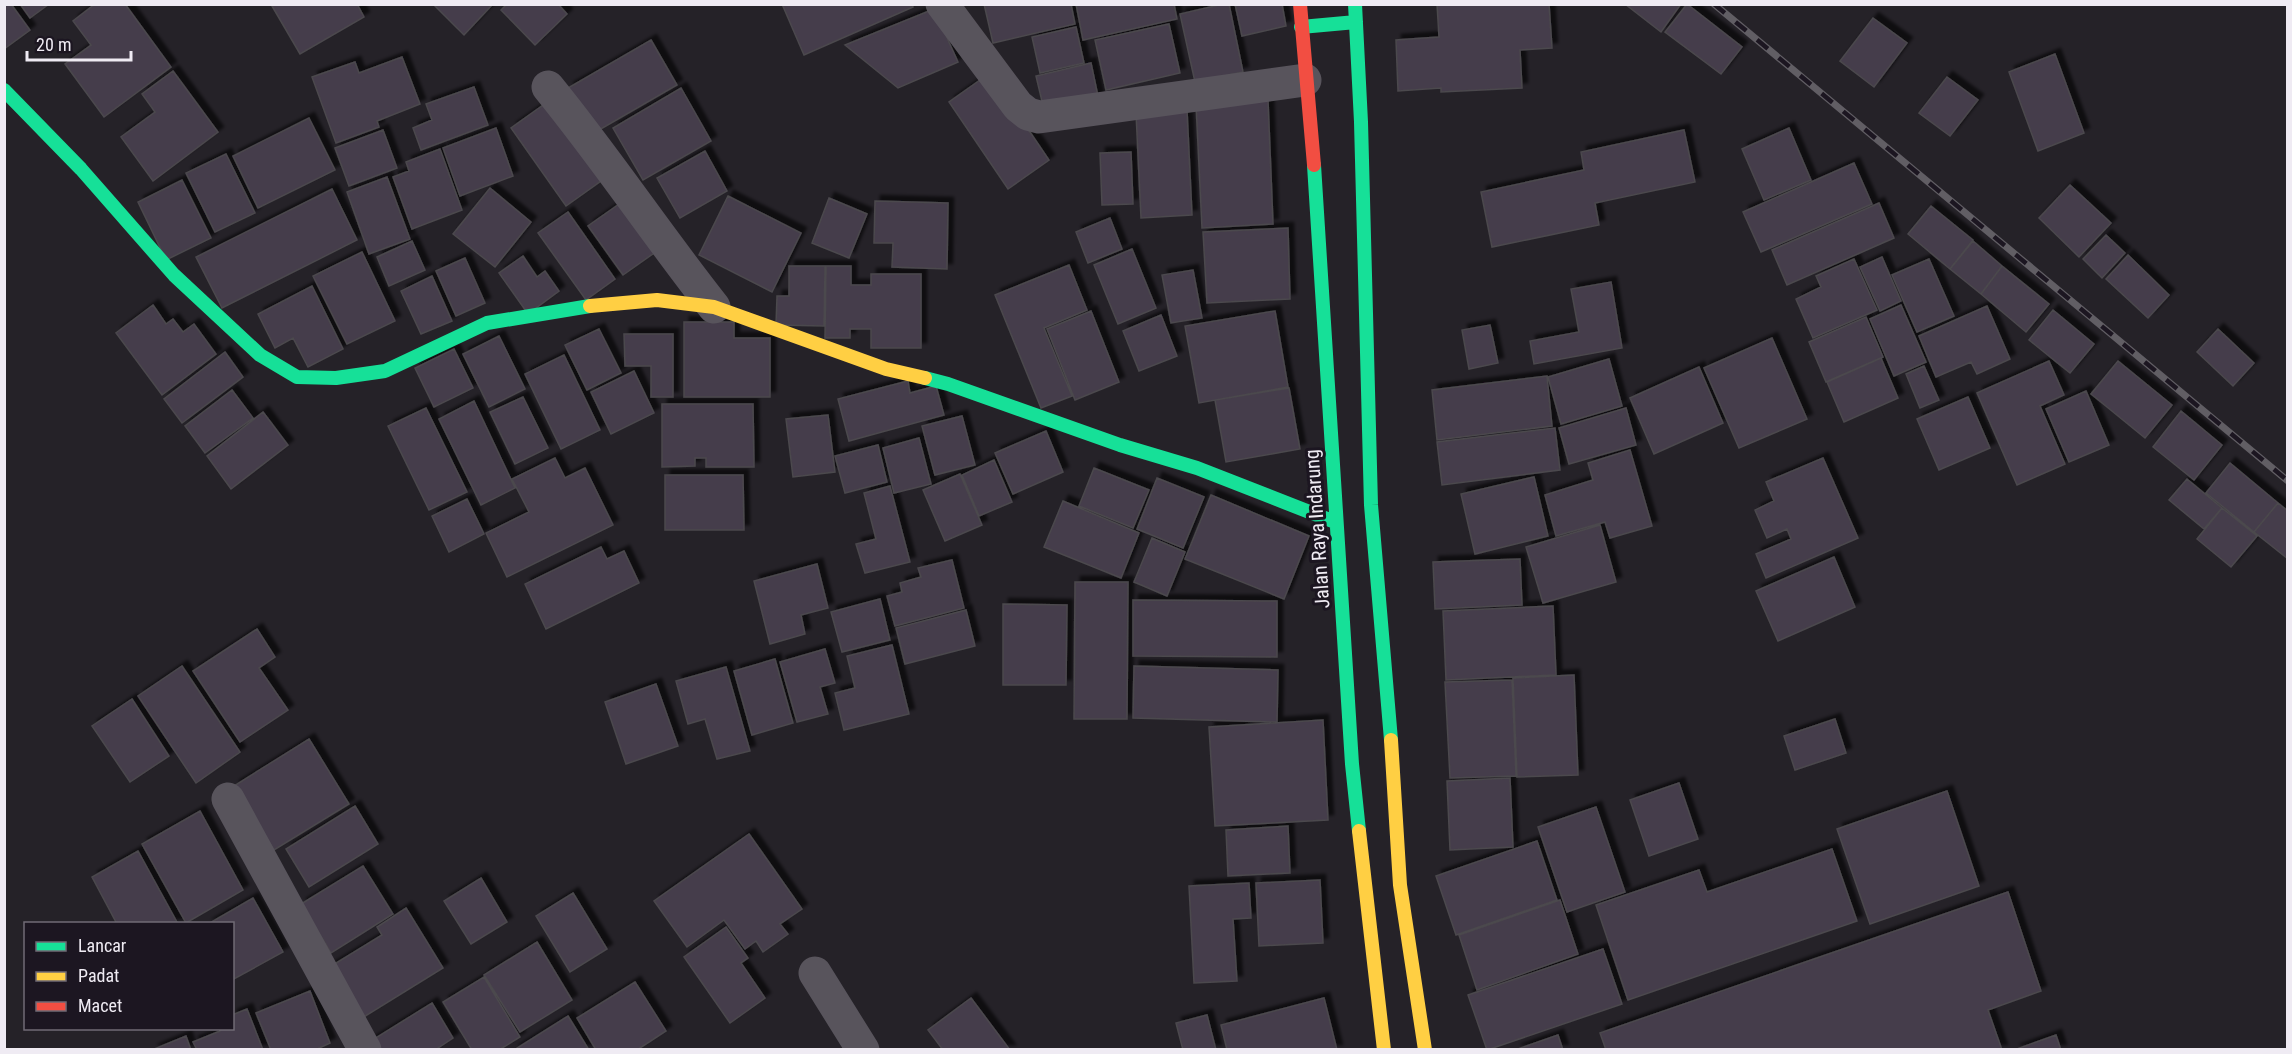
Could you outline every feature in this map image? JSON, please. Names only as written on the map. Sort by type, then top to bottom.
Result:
[{"type":"main road","name":"Jalan Raya Indarung","points":[[1300,4],[1316,192],[1335,522],[1356,811],[1384,1050]]},
{"type":"main road","points":[[1355,4],[1371,506],[1400,885],[1425,1050]]},
{"type":"main road","points":[[1301,27],[1356,22]]},
{"type":"main road","points":[[4,90],[81,169],[174,276],[260,355],[297,377],[336,378],[385,371],[487,323],[610,303],[657,300],[714,307],[886,369],[948,384],[1120,445],[1197,468],[1335,522]]},
{"type":"street","points":[[942,4],[1018,106],[1028,114],[1039,117],[1305,80]]},
{"type":"street","points":[[548,87],[590,138],[646,220],[714,307]]},
{"type":"street","points":[[228,799],[365,1050]]},
{"type":"street","points":[[815,973],[863,1050]]},
{"type":"building","points":[[4,4],[11,4],[30,30],[4,49]]},
{"type":"building","points":[[20,4],[49,4],[30,18]]},
{"type":"building","points":[[95,4],[125,4],[171,67],[104,117],[65,64],[91,45],[73,21]]},
{"type":"building","points":[[274,4],[357,4],[364,17],[300,54],[272,6]]},
{"type":"building","points":[[433,4],[493,4],[464,35]]},
{"type":"building","points":[[507,4],[558,4],[567,14],[535,45],[501,10]]},
{"type":"building","points":[[782,4],[912,4],[913,7],[804,55]]},
{"type":"building","points":[[984,4],[1071,4],[1075,24],[993,43]]},
{"type":"building","points":[[1076,4],[1174,4],[1177,19],[1083,40]]},
{"type":"building","points":[[1229,4],[1243,72],[1195,82],[1180,14]]},
{"type":"building","points":[[1235,4],[1282,4],[1286,26],[1242,36]]},
{"type":"building","points":[[1437,4],[1549,4],[1552,48],[1520,50],[1522,88],[1441,92],[1441,88],[1398,91],[1396,40],[1439,37]]},
{"type":"building","points":[[1625,4],[1681,4],[1661,32]]},
{"type":"building","points":[[1687,4],[1742,47],[1721,74],[1665,32]]},
{"type":"building","points":[[934,9],[958,62],[898,88],[845,45]]},
{"type":"building","points":[[1873,18],[1907,43],[1874,87],[1840,61]]},
{"type":"building","points":[[1169,24],[1180,73],[1106,90],[1095,40]]},
{"type":"building","points":[[1076,27],[1084,63],[1040,73],[1032,37]]},
{"type":"building","points":[[651,40],[677,85],[594,133],[568,88]]},
{"type":"building","points":[[2055,54],[2084,133],[2038,151],[2009,72]]},
{"type":"building","points":[[402,57],[420,104],[377,121],[379,127],[336,143],[312,77],[355,62],[359,73]]},
{"type":"building","points":[[1091,63],[1099,101],[1045,114],[1036,76]]},
{"type":"building","points":[[173,71],[218,132],[153,181],[121,137],[155,112],[142,94]]},
{"type":"building","points":[[990,73],[1049,160],[1008,189],[949,102]]},
{"type":"building","points":[[1947,77],[1978,100],[1950,136],[1919,113]]},
{"type":"building","points":[[474,87],[488,125],[421,150],[413,128],[432,120],[426,104]]},
{"type":"building","points":[[681,88],[711,141],[643,180],[613,128]]},
{"type":"building","points":[[1268,100],[1273,224],[1202,228],[1196,104]]},
{"type":"building","points":[[546,103],[601,181],[566,206],[511,128]]},
{"type":"building","points":[[1187,110],[1192,215],[1141,218],[1136,113]]},
{"type":"building","points":[[309,118],[335,170],[258,208],[233,156]]},
{"type":"building","points":[[496,128],[513,176],[460,196],[443,148]]},
{"type":"building","points":[[1789,128],[1811,180],[1764,200],[1742,149]]},
{"type":"building","points":[[383,130],[397,168],[349,186],[335,148]]},
{"type":"building","points":[[1684,130],[1695,182],[1595,203],[1599,225],[1492,247],[1481,192],[1584,170],[1581,152]]},
{"type":"building","points":[[440,149],[462,210],[412,229],[393,177],[409,171],[406,162]]},
{"type":"building","points":[[705,151],[727,191],[680,218],[657,178]]},
{"type":"building","points":[[1131,152],[1133,204],[1102,205],[1100,153]]},
{"type":"building","points":[[226,154],[255,213],[215,232],[186,173]]},
{"type":"building","points":[[1854,163],[1872,204],[1761,252],[1743,212]]},
{"type":"building","points":[[387,177],[410,239],[369,254],[347,192]]},
{"type":"building","points":[[182,180],[211,238],[166,260],[138,202]]},
{"type":"building","points":[[2070,185],[2111,223],[2079,257],[2039,218]]},
{"type":"building","points":[[490,188],[531,222],[495,267],[453,234]]},
{"type":"building","points":[[332,189],[357,240],[222,308],[196,257]]},
{"type":"building","points":[[728,196],[801,233],[772,292],[699,255]]},
{"type":"building","points":[[829,198],[867,214],[849,258],[812,243]]},
{"type":"building","points":[[875,201],[948,203],[947,269],[892,267],[893,243],[874,243]]},
{"type":"building","points":[[622,202],[657,251],[623,275],[588,226]]},
{"type":"building","points":[[1879,203],[1894,238],[1787,285],[1772,250]]},
{"type":"building","points":[[1931,206],[1973,240],[1950,269],[1908,234]]},
{"type":"building","points":[[568,212],[615,279],[586,300],[538,233]]},
{"type":"building","points":[[1110,218],[1122,249],[1088,263],[1076,232]]},
{"type":"building","points":[[1288,228],[1290,299],[1207,303],[1203,232]]},
{"type":"building","points":[[2106,235],[2125,253],[2102,278],[2083,259]]},
{"type":"building","points":[[412,241],[425,270],[389,286],[377,257]]},
{"type":"building","points":[[1973,241],[2002,266],[1981,294],[1950,269]]},
{"type":"building","points":[[1132,249],[1156,308],[1118,324],[1094,265]]},
{"type":"building","points":[[362,252],[395,321],[347,344],[313,276]]},
{"type":"building","points":[[2128,255],[2169,295],[2148,318],[2106,279]]},
{"type":"building","points":[[523,256],[537,277],[545,271],[559,291],[528,314],[499,273]]},
{"type":"building","points":[[1882,257],[1901,301],[1880,311],[1860,267]]},
{"type":"building","points":[[465,258],[485,303],[456,316],[436,271]]},
{"type":"building","points":[[1854,259],[1877,310],[1813,338],[1796,299],[1821,287],[1816,276]]},
{"type":"building","points":[[1929,259],[1954,316],[1917,332],[1892,275]]},
{"type":"building","points":[[1069,265],[1087,310],[1044,328],[1072,396],[1041,408],[995,295]]},
{"type":"building","points":[[789,266],[825,266],[824,326],[776,325],[777,296],[789,296]]},
{"type":"building","points":[[826,266],[851,266],[851,285],[871,285],[871,274],[921,274],[921,348],[871,348],[871,329],[850,329],[850,338],[825,338]]},
{"type":"building","points":[[2002,266],[2049,304],[2026,332],[1981,294]]},
{"type":"building","points":[[1193,270],[1202,318],[1171,323],[1162,275]]},
{"type":"building","points":[[432,276],[452,321],[421,334],[401,291]]},
{"type":"building","points":[[1611,282],[1622,348],[1534,364],[1530,341],[1579,332],[1571,289]]},
{"type":"building","points":[[312,286],[343,349],[308,367],[293,338],[275,348],[258,314]]},
{"type":"building","points":[[153,305],[166,324],[173,319],[183,332],[194,324],[216,354],[162,395],[116,333]]},
{"type":"building","points":[[1901,305],[1926,362],[1894,376],[1870,319]]},
{"type":"building","points":[[1987,306],[2010,359],[1977,374],[1971,362],[1936,377],[1919,336]]},
{"type":"building","points":[[2053,310],[2094,344],[2070,373],[2029,340]]},
{"type":"building","points":[[1091,311],[1119,382],[1075,400],[1047,329]]},
{"type":"building","points":[[1275,311],[1288,387],[1199,403],[1185,326]]},
{"type":"building","points":[[1161,315],[1177,356],[1139,371],[1123,331]]},
{"type":"building","points":[[1866,317],[1883,357],[1826,382],[1809,342]]},
{"type":"building","points":[[684,322],[734,322],[734,338],[770,338],[770,397],[684,397]]},
{"type":"building","points":[[1490,325],[1498,363],[1469,369],[1462,330]]},
{"type":"building","points":[[599,329],[621,373],[587,390],[565,345]]},
{"type":"building","points":[[2218,329],[2254,363],[2233,386],[2197,352]]},
{"type":"building","points":[[624,334],[673,334],[673,397],[651,397],[651,366],[625,366]]},
{"type":"building","points":[[499,336],[525,389],[489,407],[463,354]]},
{"type":"building","points":[[1772,338],[1807,419],[1739,448],[1704,368]]},
{"type":"building","points":[[454,349],[473,388],[434,407],[415,368]]},
{"type":"building","points":[[225,352],[243,377],[182,423],[164,399]]},
{"type":"building","points":[[564,355],[600,430],[561,449],[525,374]]},
{"type":"building","points":[[1881,358],[1898,398],[1844,422],[1827,382]]},
{"type":"building","points":[[1609,359],[1622,406],[1561,424],[1548,377]]},
{"type":"building","points":[[2049,361],[2064,395],[2040,406],[2065,464],[2017,485],[1977,393]]},
{"type":"building","points":[[2118,361],[2172,405],[2145,438],[2091,394]]},
{"type":"building","points":[[1924,366],[1939,400],[1920,408],[1906,374]]},
{"type":"building","points":[[1699,367],[1723,423],[1654,454],[1630,398]]},
{"type":"building","points":[[634,371],[654,413],[611,434],[591,392]]},
{"type":"building","points":[[1547,376],[1552,426],[1437,440],[1432,390]]},
{"type":"building","points":[[908,381],[910,393],[936,386],[944,415],[849,441],[838,399]]},
{"type":"building","points":[[1289,388],[1300,449],[1226,462],[1215,400]]},
{"type":"building","points":[[232,390],[253,418],[205,453],[185,426]]},
{"type":"building","points":[[2086,391],[2109,445],[2069,462],[2046,409]]},
{"type":"building","points":[[523,397],[548,448],[515,464],[490,412]]},
{"type":"building","points":[[1968,397],[1990,448],[1939,470],[1917,419]]},
{"type":"building","points":[[474,401],[515,488],[481,505],[439,419]]},
{"type":"building","points":[[662,404],[753,404],[754,467],[706,467],[706,458],[695,458],[695,466],[662,467]]},
{"type":"building","points":[[426,408],[467,492],[429,510],[388,426]]},
{"type":"building","points":[[1626,408],[1636,445],[1569,464],[1559,428]]},
{"type":"building","points":[[2181,411],[2222,445],[2194,480],[2153,447]]},
{"type":"building","points":[[263,412],[288,445],[231,489],[207,456]]},
{"type":"building","points":[[828,415],[835,472],[793,477],[786,419]]},
{"type":"building","points":[[962,416],[975,465],[935,475],[922,426]]},
{"type":"building","points":[[1555,428],[1560,470],[1442,485],[1437,442]]},
{"type":"building","points":[[1046,431],[1063,472],[1013,494],[995,453]]},
{"type":"building","points":[[919,438],[931,484],[894,493],[883,448]]},
{"type":"building","points":[[878,445],[887,482],[845,493],[835,456]]},
{"type":"building","points":[[1630,450],[1652,526],[1610,538],[1605,522],[1556,536],[1545,495],[1593,480],[1588,463]]},
{"type":"building","points":[[555,458],[565,478],[585,468],[613,525],[507,577],[486,533],[529,512],[512,479]]},
{"type":"building","points":[[1823,458],[1858,538],[1766,578],[1756,554],[1791,539],[1787,529],[1767,538],[1755,510],[1774,501],[1766,482]]},
{"type":"building","points":[[994,460],[1012,502],[979,516],[962,475]]},
{"type":"building","points":[[2230,463],[2278,503],[2254,532],[2206,493]]},
{"type":"building","points":[[1094,468],[1149,490],[1133,528],[1079,506]]},
{"type":"building","points":[[960,474],[982,525],[945,541],[923,490]]},
{"type":"building","points":[[665,475],[743,475],[744,530],[665,530]]},
{"type":"building","points":[[1534,477],[1548,536],[1475,554],[1461,494]]},
{"type":"building","points":[[1157,478],[1204,497],[1183,548],[1137,529]]},
{"type":"building","points":[[2187,479],[2222,508],[2204,529],[2169,500]]},
{"type":"building","points":[[890,486],[910,562],[865,573],[856,544],[876,539],[864,493]]},
{"type":"building","points":[[1211,495],[1309,536],[1284,599],[1185,559]]},
{"type":"building","points":[[467,499],[484,534],[449,552],[432,516]]},
{"type":"building","points":[[1063,501],[1139,533],[1121,578],[1044,547]]},
{"type":"building","points":[[2278,503],[2288,511],[2288,559],[2254,532]]},
{"type":"building","points":[[2222,508],[2257,536],[2231,567],[2197,539]]},
{"type":"building","points":[[1600,525],[1616,582],[1543,603],[1526,547]]},
{"type":"building","points":[[1152,538],[1185,552],[1167,596],[1134,582]]},
{"type":"building","points":[[601,547],[607,559],[624,551],[639,583],[546,629],[525,584]]},
{"type":"building","points":[[1834,557],[1855,607],[1778,641],[1756,591]]},
{"type":"building","points":[[1520,559],[1522,605],[1435,609],[1433,562]]},
{"type":"building","points":[[952,560],[964,608],[895,626],[887,596],[902,592],[900,583],[921,577],[918,568]]},
{"type":"building","points":[[817,564],[828,608],[801,615],[805,634],[770,644],[754,581]]},
{"type":"building","points":[[1075,582],[1128,582],[1127,719],[1074,719]]},
{"type":"building","points":[[880,599],[890,640],[842,652],[831,612]]},
{"type":"building","points":[[1133,600],[1277,601],[1277,657],[1133,656]]},
{"type":"building","points":[[1003,604],[1067,605],[1066,685],[1003,685]]},
{"type":"building","points":[[1553,606],[1556,675],[1446,680],[1443,611]]},
{"type":"building","points":[[966,610],[975,646],[905,664],[896,628]]},
{"type":"building","points":[[257,629],[275,657],[259,668],[288,710],[240,742],[193,671]]},
{"type":"building","points":[[892,645],[909,714],[844,730],[835,693],[855,688],[847,656]]},
{"type":"building","points":[[825,649],[835,683],[820,687],[828,714],[797,722],[780,662]]},
{"type":"building","points":[[775,659],[793,723],[752,735],[734,671]]},
{"type":"building","points":[[182,666],[240,752],[196,783],[138,696]]},
{"type":"building","points":[[1134,666],[1278,670],[1277,722],[1133,718]]},
{"type":"building","points":[[726,667],[750,751],[717,759],[705,719],[688,724],[676,681]]},
{"type":"building","points":[[1574,675],[1578,775],[1517,777],[1513,678]]},
{"type":"building","points":[[1512,680],[1516,776],[1450,778],[1445,682]]},
{"type":"building","points":[[656,684],[678,746],[626,764],[605,702]]},
{"type":"building","points":[[132,699],[169,756],[130,782],[92,726]]},
{"type":"building","points":[[1835,719],[1846,753],[1795,770],[1784,736]]},
{"type":"building","points":[[1323,720],[1328,820],[1215,826],[1209,727]]},
{"type":"building","points":[[309,739],[349,804],[274,850],[234,786]]},
{"type":"building","points":[[1510,778],[1513,847],[1450,850],[1447,781]]},
{"type":"building","points":[[1679,783],[1698,839],[1649,856],[1630,800]]},
{"type":"building","points":[[1947,791],[1979,886],[1870,924],[1837,829]]},
{"type":"building","points":[[355,806],[378,844],[309,887],[286,849]]},
{"type":"building","points":[[1596,807],[1625,892],[1567,912],[1538,827]]},
{"type":"building","points":[[200,811],[243,890],[185,922],[142,844]]},
{"type":"building","points":[[1288,826],[1290,873],[1228,876],[1226,830]]},
{"type":"building","points":[[749,834],[802,909],[780,924],[788,934],[763,952],[756,941],[745,949],[724,920],[687,947],[654,901]]},
{"type":"building","points":[[1537,841],[1557,900],[1456,935],[1436,876]]},
{"type":"building","points":[[1832,849],[1857,921],[1628,1000],[1596,905],[1699,870],[1707,892]]},
{"type":"building","points":[[138,851],[177,922],[116,922],[92,877]]},
{"type":"building","points":[[363,866],[393,914],[331,953],[301,904]]},
{"type":"building","points":[[481,878],[507,922],[471,944],[444,901]]},
{"type":"building","points":[[1320,880],[1323,943],[1259,946],[1256,883]]},
{"type":"building","points":[[1249,883],[1251,918],[1233,919],[1237,981],[1194,983],[1189,886]]},
{"type":"building","points":[[2008,892],[2041,991],[1988,1010],[2002,1050],[1606,1050],[1600,1033]]},
{"type":"building","points":[[573,893],[607,949],[570,972],[536,916]]},
{"type":"building","points":[[253,898],[283,952],[234,979],[234,922],[211,922]]},
{"type":"building","points":[[1560,900],[1578,954],[1477,990],[1459,935]]},
{"type":"building","points":[[406,908],[443,968],[359,1020],[328,968],[382,935],[377,927]]},
{"type":"building","points":[[726,927],[748,958],[741,963],[765,998],[730,1023],[684,957]]},
{"type":"building","points":[[537,942],[572,1000],[520,1032],[484,975]]},
{"type":"building","points":[[1603,949],[1622,1004],[1487,1050],[1468,995]]},
{"type":"building","points":[[484,977],[520,1037],[499,1050],[472,1050],[443,1002]]},
{"type":"building","points":[[635,982],[666,1031],[637,1050],[596,1050],[577,1018]]},
{"type":"building","points":[[310,991],[330,1043],[315,1050],[271,1050],[256,1013]]},
{"type":"building","points":[[971,998],[1010,1050],[943,1050],[928,1030]]},
{"type":"building","points":[[1324,998],[1337,1050],[1227,1050],[1221,1025]]},
{"type":"building","points":[[432,1003],[453,1038],[435,1050],[369,1050],[366,1044]]},
{"type":"building","points":[[247,1009],[263,1050],[197,1050],[193,1042],[220,1030],[234,1030],[234,1014]]},
{"type":"building","points":[[1207,1015],[1216,1050],[1183,1050],[1176,1023]]},
{"type":"building","points":[[568,1016],[589,1050],[514,1050]]},
{"type":"building","points":[[1558,1035],[1563,1050],[1515,1050]]},
{"type":"building","points":[[2056,1035],[2061,1050],[2014,1050]]},
{"type":"building","points":[[186,1036],[191,1050],[152,1050]]},
{"type":"railway","points":[[1714,4],[2288,481]]},
{"type":"traffic: fast","points":[[1355,4],[1361,122],[1371,505],[1391,740]]},
{"type":"traffic: fast","points":[[1301,27],[1356,22]]},
{"type":"traffic: fast","points":[[4,90],[81,169],[174,275],[260,355],[297,377],[336,378],[385,371],[487,323],[590,306]]},
{"type":"traffic: fast","points":[[1314,165],[1352,764],[1359,831]]},
{"type":"traffic: fast","points":[[925,378],[1120,445],[1197,468],[1335,522]]},
{"type":"traffic: slow","points":[[590,306],[657,300],[714,307],[886,369],[925,378]]},
{"type":"traffic: slow","points":[[1391,740],[1400,885],[1425,1050]]},
{"type":"traffic: slow","points":[[1359,831],[1384,1050]]},
{"type":"traffic: jam","points":[[1300,4],[1314,165]]}]
